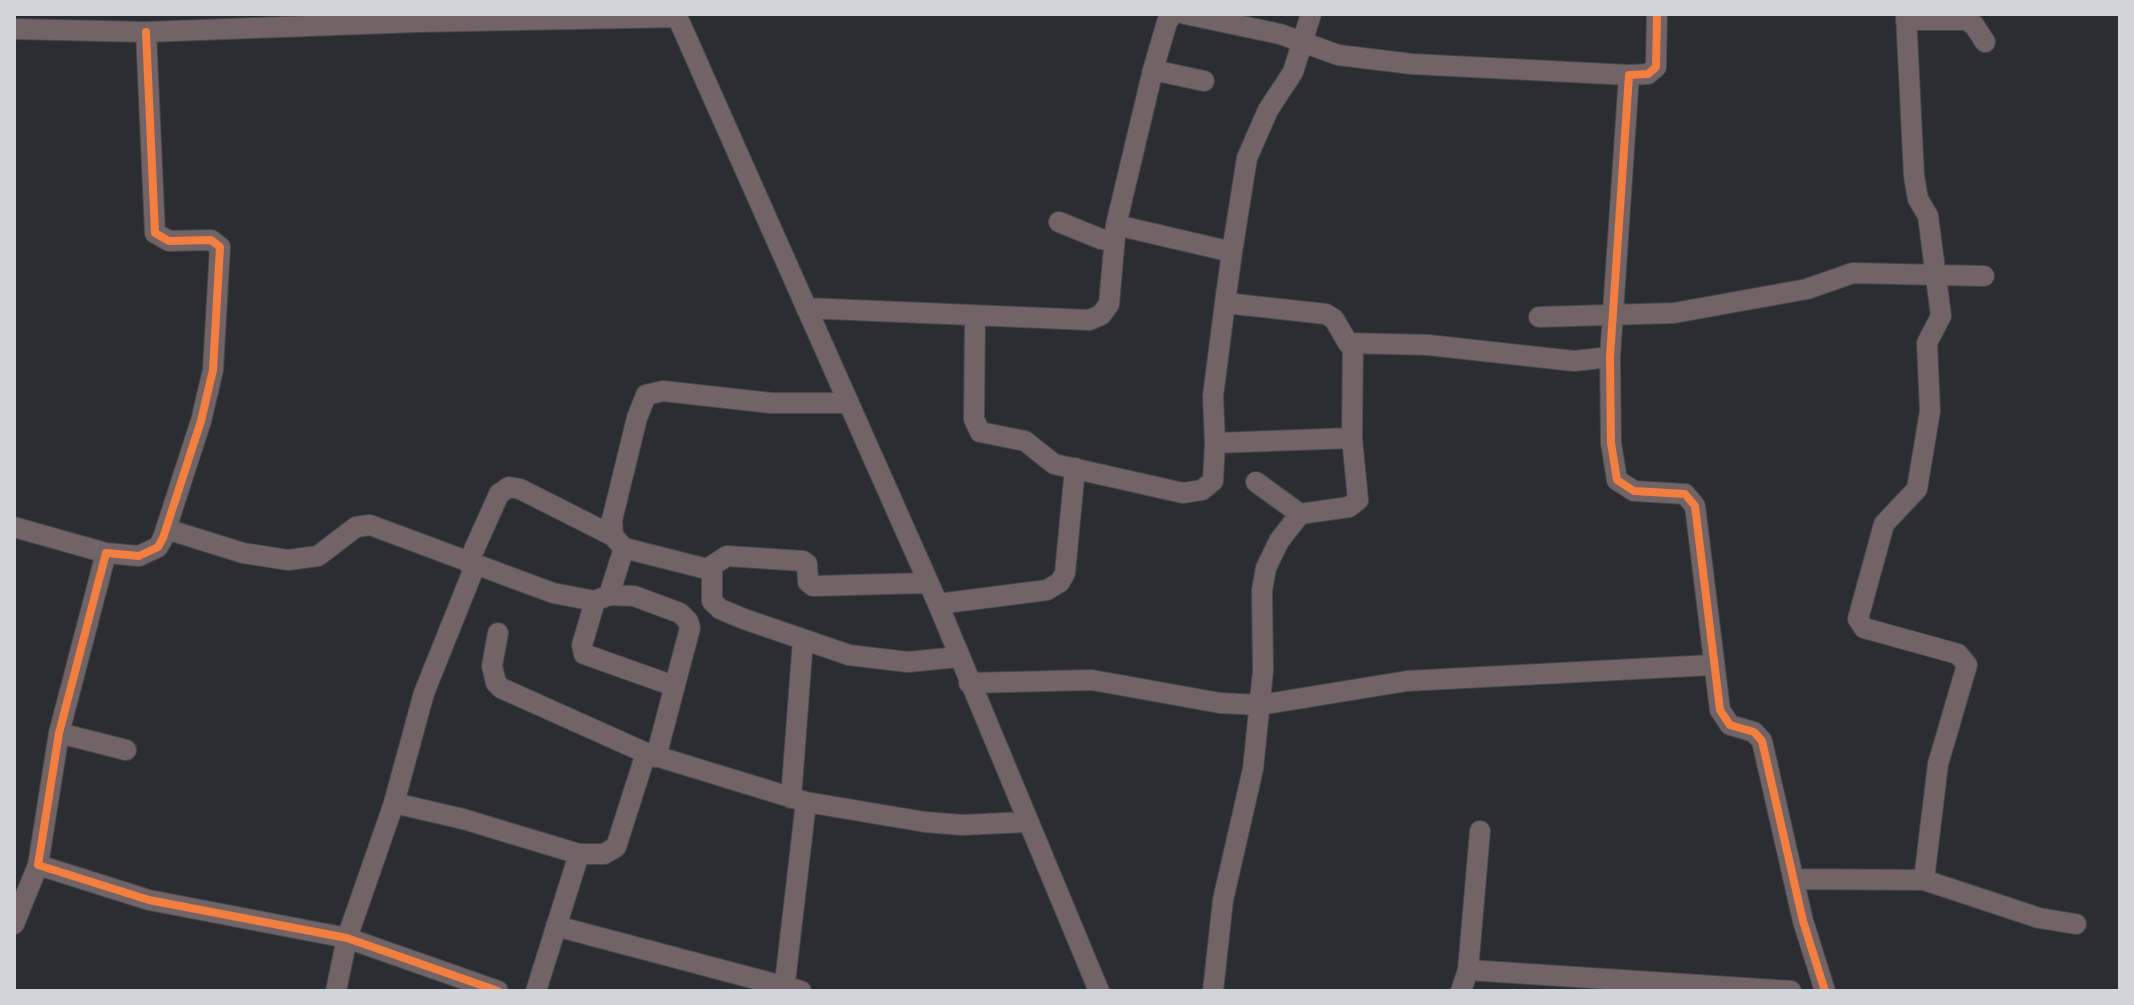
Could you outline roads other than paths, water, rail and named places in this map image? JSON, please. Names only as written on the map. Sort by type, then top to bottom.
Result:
[{"type":"street","points":[[806,308],[975,317],[1096,318],[1109,304],[1115,233],[1153,70],[1167,22],[1173,14]]},
{"type":"street","points":[[1185,14],[1280,34],[1325,53],[1412,64],[1629,75],[1648,74],[1656,67],[1657,14]]},
{"type":"street","points":[[975,317],[976,428],[1025,441],[1054,464],[1193,493],[1213,481],[1213,396],[1247,158],[1304,44],[1311,14]]},
{"type":"street","points":[[14,29],[114,23],[146,32],[677,16],[846,403],[938,604],[1026,822],[1099,991]]},
{"type":"street","points":[[1924,880],[1938,764],[1967,665],[1958,654],[1864,628],[1858,619],[1884,524],[1917,489],[1930,411],[1927,343],[1941,316],[1928,216],[1918,199],[1914,176],[1906,17],[1966,20],[1974,25],[1985,42]]},
{"type":"street","points":[[14,527],[106,553],[125,556],[149,553],[158,547],[166,529],[201,421],[213,370],[222,257],[220,247],[211,240],[169,241],[155,233],[146,32]]},
{"type":"street","points":[[1153,70],[1204,81]]},
{"type":"street","points":[[1629,75],[1615,247],[1615,317],[1610,357],[1611,443],[1617,480],[1634,491],[1685,494],[1695,506],[1710,613],[1712,665],[1723,719],[1754,732],[1762,741],[1803,921],[1825,991]]},
{"type":"street","points":[[1059,222],[1101,239],[1115,233],[1232,252]]},
{"type":"street","points":[[1539,317],[1674,313],[1807,289],[1844,274],[1984,276]]},
{"type":"street","points":[[1225,303],[1326,314],[1334,319],[1342,340],[1353,344],[1428,345],[1574,361],[1610,357]]},
{"type":"street","points":[[1213,991],[1223,900],[1253,769],[1260,705],[1263,579],[1279,541],[1300,514],[1349,507],[1358,500],[1352,438],[1353,344]]},
{"type":"street","points":[[674,686],[584,654],[582,643],[602,598],[619,542],[616,505],[637,418],[646,395],[663,391],[771,403],[846,403]]},
{"type":"street","points":[[1215,443],[1352,438]]},
{"type":"street","points":[[938,604],[1047,590],[1060,582],[1065,573],[1075,468]]},
{"type":"street","points":[[1256,482],[1300,514]]},
{"type":"street","points":[[336,991],[347,938],[394,803],[424,693],[499,494],[509,487],[520,489],[619,542],[712,569]]},
{"type":"street","points":[[166,529],[243,553],[288,560],[318,556],[356,527],[370,525],[553,593],[645,599],[680,613],[688,621],[690,628],[674,686],[616,847],[604,854],[579,854],[394,803]]},
{"type":"street","points":[[14,924],[38,865],[59,733],[106,553]]},
{"type":"street","points":[[927,583],[813,586],[808,582],[805,562],[724,557],[712,569],[710,588],[715,606],[849,655],[908,662],[958,657]]},
{"type":"street","points":[[498,633],[492,666],[496,683],[501,688],[651,755],[799,800],[925,822],[962,825],[1026,822]]},
{"type":"street","points":[[556,926],[790,990],[803,640]]},
{"type":"street","points":[[969,683],[1092,680],[1220,703],[1260,705],[1407,681],[1712,665]]},
{"type":"street","points":[[59,733],[126,750]]},
{"type":"street","points":[[1461,991],[1468,970],[1480,831]]},
{"type":"street","points":[[536,991],[579,854]]},
{"type":"street","points":[[38,865],[149,900],[347,938],[498,991]]},
{"type":"street","points":[[1795,879],[1924,880],[2039,918],[2076,924]]},
{"type":"street","points":[[1468,970],[1791,991]]}]
